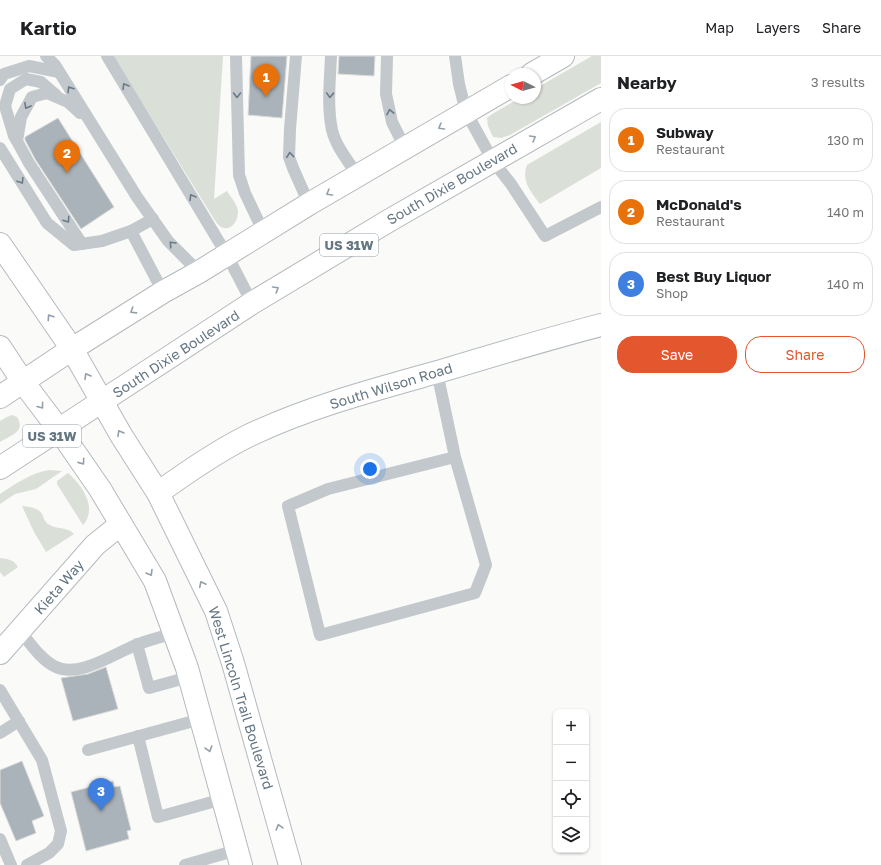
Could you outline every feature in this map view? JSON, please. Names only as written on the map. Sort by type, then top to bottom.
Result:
[{"type":"main road","points":[[541,69],[563,56]]},
{"type":"main road","points":[[0,397],[72,349],[163,292],[264,233],[309,204],[505,89]]},
{"type":"main road","name":"South Dixie Boulevard","points":[[103,402],[252,303],[390,220],[601,99]]},
{"type":"main road","name":"West Lincoln Trail Boulevard","points":[[0,244],[72,349],[121,435],[158,493],[216,611],[233,663],[290,865]]},
{"type":"main road","name":"South Wilson Road","points":[[158,493],[189,470],[250,435],[298,415],[392,384],[601,325]]},
{"type":"main road","points":[[0,347],[23,382],[60,431],[100,489],[155,581],[189,677],[239,858]]},
{"type":"main road","name":"US 31W","points":[[0,468],[60,431],[103,402]]},
{"type":"main road","name":"Kieta Way","points":[[0,653],[95,545],[121,524]]},
{"type":"lane","points":[[46,56],[59,72],[137,197],[168,241],[199,272]]},
{"type":"lane","points":[[107,56],[227,255],[252,303]]},
{"type":"lane","points":[[236,56],[239,175],[245,193],[264,233]]},
{"type":"lane","points":[[296,56],[289,157],[309,204]]},
{"type":"lane","points":[[331,56],[329,106],[332,131],[340,150],[358,176]]},
{"type":"lane","points":[[387,56],[386,94],[392,122],[405,148]]},
{"type":"lane","points":[[455,56],[459,84],[466,112],[493,161],[511,184],[545,236],[601,207]]},
{"type":"lane","points":[[0,80],[4,74],[29,66],[59,72]]},
{"type":"lane","points":[[58,97],[41,82],[26,79],[10,89],[5,106],[14,136],[30,164],[82,244]]},
{"type":"lane","points":[[17,141],[21,117],[32,97],[47,93],[68,102],[92,124]]},
{"type":"lane","points":[[0,149],[4,163],[47,224],[74,245],[102,241],[131,231],[153,219]]},
{"type":"lane","points":[[131,231],[163,292]]},
{"type":"lane","points":[[436,372],[455,457],[486,565],[475,593],[320,635],[288,506],[328,489],[455,457]]},
{"type":"lane","points":[[20,631],[42,657],[56,667],[70,671],[90,666],[137,644],[174,633]]},
{"type":"lane","points":[[137,644],[149,688],[189,677]]},
{"type":"lane","points":[[0,690],[42,760],[61,831],[58,844],[50,853],[27,865]]},
{"type":"lane","points":[[88,750],[201,720]]},
{"type":"lane","points":[[0,733],[19,721]]},
{"type":"lane","points":[[138,736],[158,817],[223,799]]},
{"type":"lane","points":[[0,839],[11,865]]},
{"type":"lane","points":[[185,865],[239,858]]},
{"type":"shaded area","points":[[113,56],[223,56],[214,199],[227,191],[234,201],[237,207],[238,215],[232,226],[229,228],[221,227],[216,221]]},
{"type":"shaded area","points":[[592,56],[601,56],[601,83],[510,135],[501,138],[493,137],[488,126],[487,118],[510,104],[541,104],[541,86]]},
{"type":"shaded area","points":[[601,122],[601,168],[540,204],[530,191],[526,181],[525,171],[527,165]]},
{"type":"shaded area","points":[[12,415],[17,417],[20,426],[13,435],[0,442],[0,421]]},
{"type":"shaded area","points":[[49,470],[62,471],[36,489],[15,494],[0,504],[0,494],[30,476]]},
{"type":"shaded area","points":[[68,473],[83,490],[89,504],[87,518],[83,525],[57,484],[57,481]]},
{"type":"shaded area","points":[[22,506],[38,510],[42,514],[45,521],[51,526],[68,530],[74,534],[46,552],[34,532]]},
{"type":"shaded area","points":[[0,558],[10,560],[18,567],[4,577],[0,572]]},
{"type":"building","points":[[251,56],[287,56],[282,118],[248,115]]},
{"type":"building","points":[[339,56],[375,56],[374,76],[338,74]]},
{"type":"building","points":[[58,118],[114,207],[81,229],[35,159],[25,140],[25,137]]},
{"type":"building","points":[[106,667],[118,709],[73,721],[61,678],[88,674]]},
{"type":"building","points":[[22,761],[44,816],[32,821],[36,833],[16,841],[0,803],[0,770]]},
{"type":"building","points":[[113,781],[114,787],[120,786],[131,830],[127,831],[129,839],[86,851],[71,792]]},
{"type":"place","name":"Subway","points":[[266,97]]},
{"type":"place","name":"McDonald's","points":[[67,173]]},
{"type":"place","name":"Best Buy Liquor","points":[[101,811]]}]
